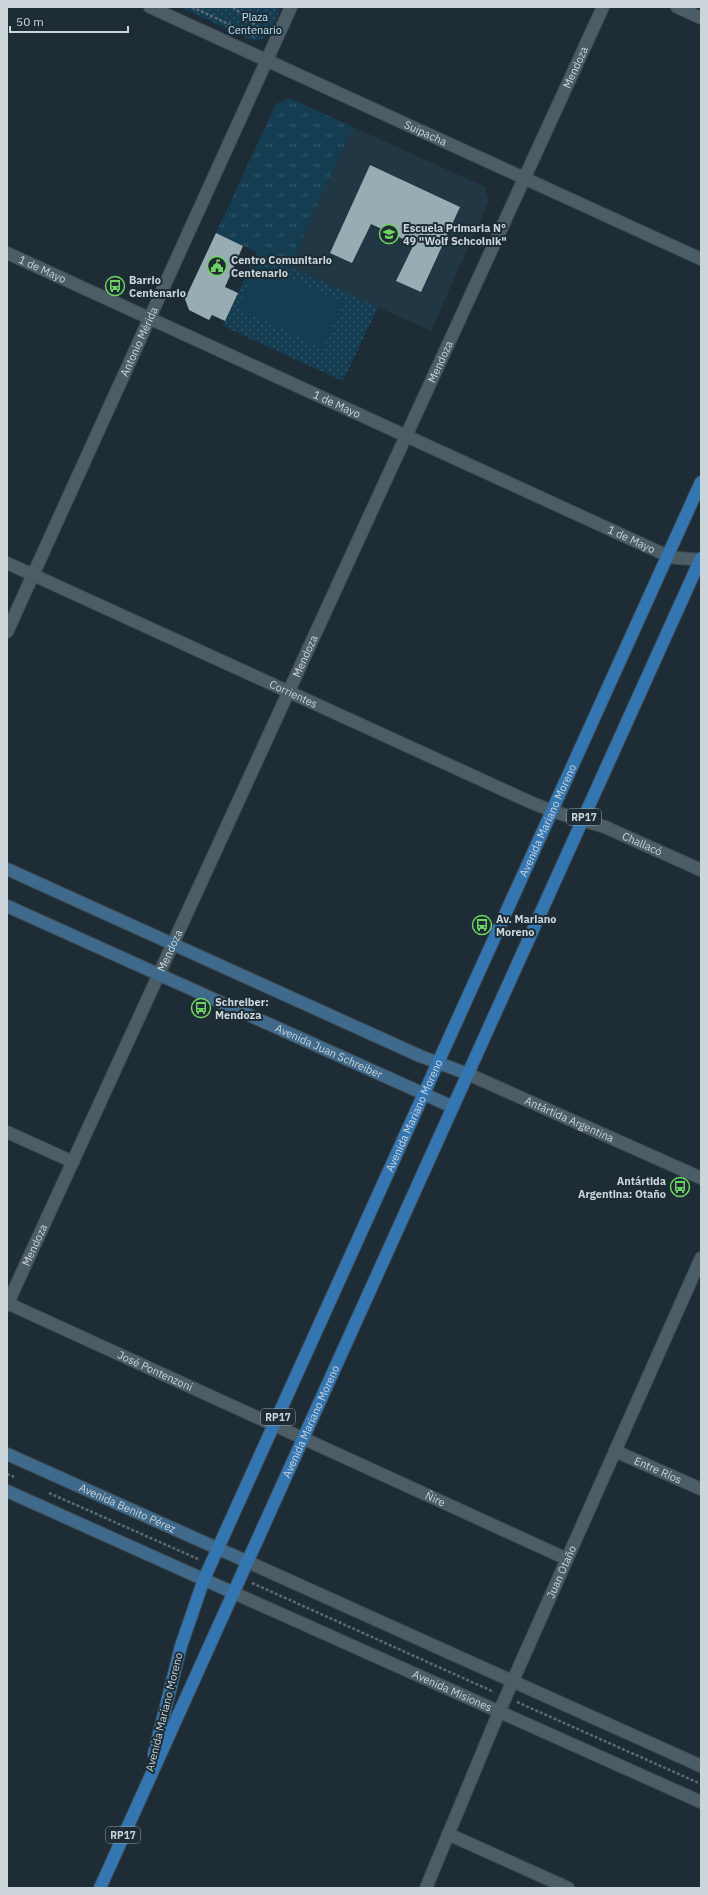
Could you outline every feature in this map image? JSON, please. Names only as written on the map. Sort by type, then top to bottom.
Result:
[{"type":"main road","name":"Avenida Mariano Moreno","points":[[147,1782],[179,1653],[204,1579],[701,482]]},
{"type":"main road","name":"Avenida Mariano Moreno","points":[[147,1782],[701,560]]},
{"type":"main road","points":[[7,869],[425,1059],[438,1063]]},
{"type":"main road","name":"Avenida Juan Schreiber","points":[[7,906],[453,1107]]},
{"type":"main road","name":"Antártida Argentina","points":[[438,1063],[468,1074]]},
{"type":"main road","name":"Avenida Benito Pérez","points":[[7,1454],[248,1562]]},
{"type":"main road","points":[[7,1491],[204,1579]]},
{"type":"main road","name":"Avenida Misiones","points":[[204,1579],[234,1593]]},
{"type":"main road","name":"RP17","points":[[100,1888],[147,1782]]},
{"type":"street","name":"Suipacha","points":[[150,7],[701,259]]},
{"type":"street","name":"Antonio Mérida","points":[[7,632],[291,7]]},
{"type":"street","name":"Mendoza","points":[[7,1303],[603,7]]},
{"type":"street","points":[[677,7],[701,18]]},
{"type":"street","name":"1 de Mayo","points":[[7,253],[668,556],[701,560]]},
{"type":"street","name":"Corrientes","points":[[7,563],[552,811],[583,820]]},
{"type":"street","name":"Challacó","points":[[583,820],[605,827],[701,870]]},
{"type":"street","name":"Antártida Argentina","points":[[468,1074],[701,1178]]},
{"type":"street","points":[[7,1132],[73,1162]]},
{"type":"street","name":"Juan Otaño","points":[[426,1888],[499,1712],[701,1258]]},
{"type":"street","name":"José Pontenzoni","points":[[7,1303],[304,1438]]},
{"type":"street","name":"Ñire","points":[[304,1438],[567,1559]]},
{"type":"street","name":"Entre Ríos","points":[[615,1451],[701,1488]]},
{"type":"street","points":[[248,1562],[701,1766]]},
{"type":"street","name":"Avenida Misiones","points":[[234,1593],[701,1802]]},
{"type":"street","points":[[448,1834],[568,1888]]},
{"type":"path","points":[[192,7],[254,36],[264,32],[267,26]]},
{"type":"path","points":[[233,7],[264,32]]},
{"type":"path","points":[[7,1474],[14,1478]]},
{"type":"path","points":[[43,1490],[210,1565]]},
{"type":"path","points":[[240,1578],[701,1784]]},
{"type":"shaded area","name":"Escuela Primaria N° 49 \"Wolf Schcolnik\"","points":[[353,127],[485,187],[489,201],[431,331],[289,267]]},
{"type":"green space","name":"Plaza Centenario","points":[[180,7],[281,7],[270,31],[266,36],[256,40],[249,39]]},
{"type":"green space","points":[[289,98],[353,127],[289,267],[216,233],[276,104]]},
{"type":"green space","points":[[257,252],[378,307],[343,381],[223,326]]},
{"type":"green space","points":[[258,263],[344,302],[323,348],[238,309]]},
{"type":"building","points":[[370,165],[460,207],[421,292],[396,281],[414,244],[371,224],[352,263],[330,253]]},
{"type":"building","name":"Centro Comunitario Centenario","points":[[216,233],[243,246],[225,287],[238,293],[225,321],[212,315],[209,320],[189,310],[185,299]]},
{"type":"place","name":"Escuela Primaria N° 49 \"Wolf Schcolnik\"","points":[[389,234]]},
{"type":"place","name":"Centro Comunitario Centenario","points":[[217,266]]},
{"type":"place","name":"Barrio Centenario","points":[[115,286]]},
{"type":"place","name":"Av. Mariano Moreno","points":[[482,925]]},
{"type":"place","name":"Schreiber: Mendoza","points":[[201,1008]]},
{"type":"place","name":"Antártida Argentina: Otaño","points":[[680,1187]]}]
